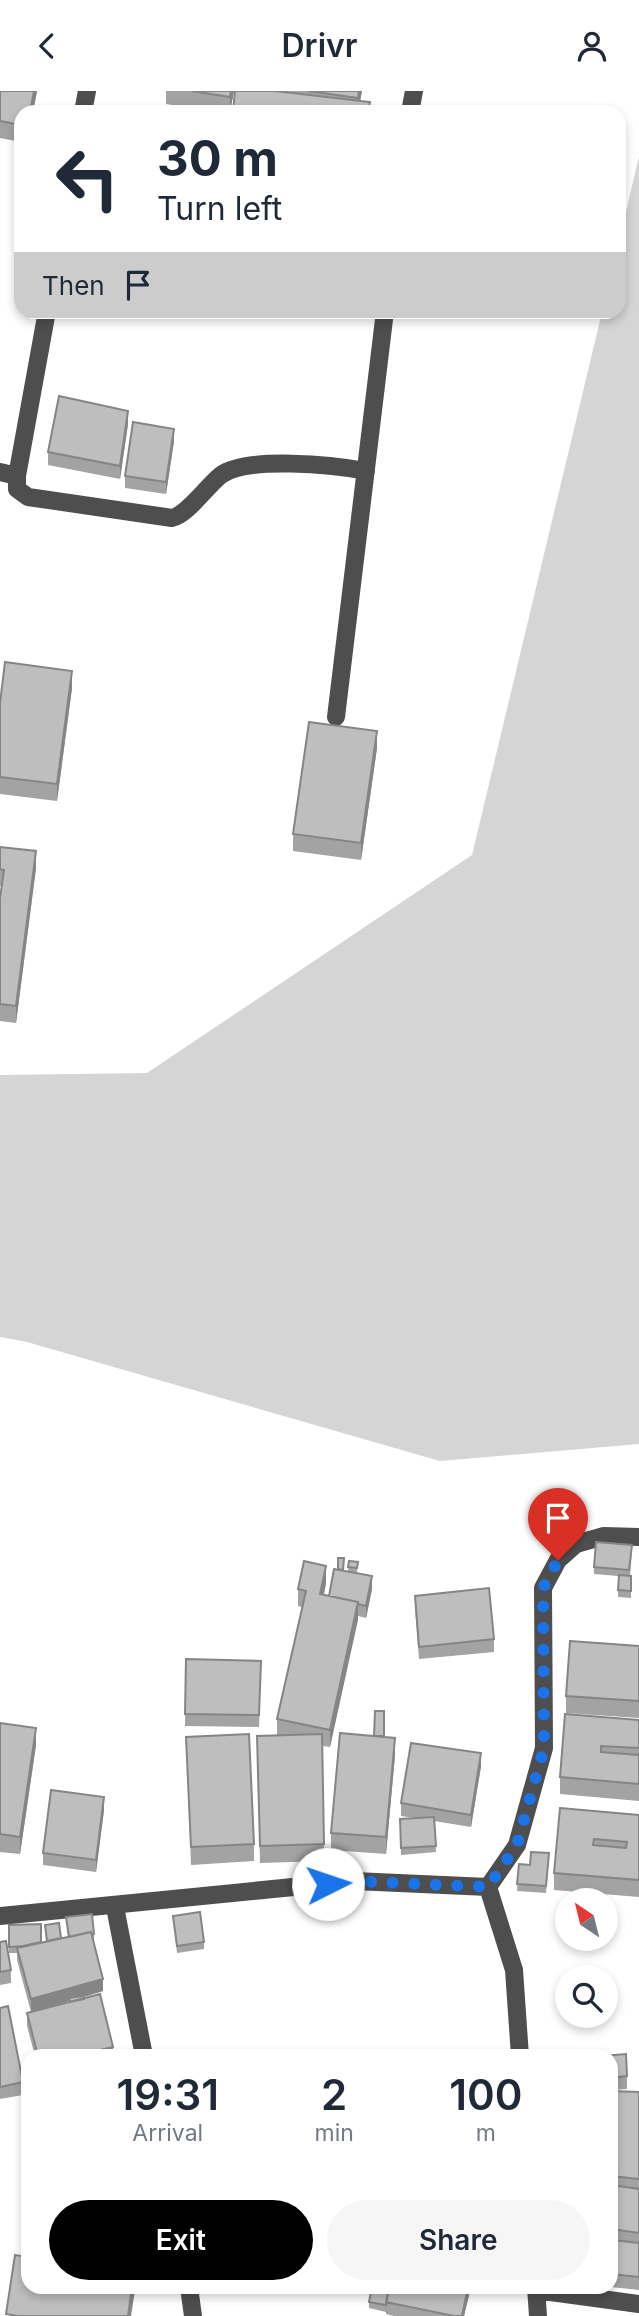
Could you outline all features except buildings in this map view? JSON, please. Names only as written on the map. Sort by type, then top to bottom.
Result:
[{"type":"street","points":[[45,319],[8,474],[17,489],[28,497],[172,518],[182,514],[199,493],[233,469],[330,464],[366,471]]},
{"type":"street","points":[[337,717],[384,319]]},
{"type":"street","points":[[488,1887],[517,1845],[544,1748],[543,1588],[558,1560],[576,1544],[604,1536],[639,1537]]},
{"type":"street","points":[[0,1916],[115,1907],[354,1881],[488,1887]]},
{"type":"street","points":[[488,1887],[514,1970],[520,2049]]},
{"type":"street","points":[[115,1907],[143,2049]]},
{"type":"street","points":[[190,2294],[193,2316]]},
{"type":"street","points":[[536,2294],[538,2316]]},
{"type":"street","points":[[570,2294],[639,2304]]},
{"type":"shaded area","points":[[639,156],[639,1444],[440,1461],[27,1342],[0,1337],[0,1075],[147,1073],[472,855],[600,319],[626,319],[626,212]]},
{"type":"route","points":[[328,1884],[354,1881],[488,1887],[517,1845],[544,1748],[543,1588],[558,1560]]}]
